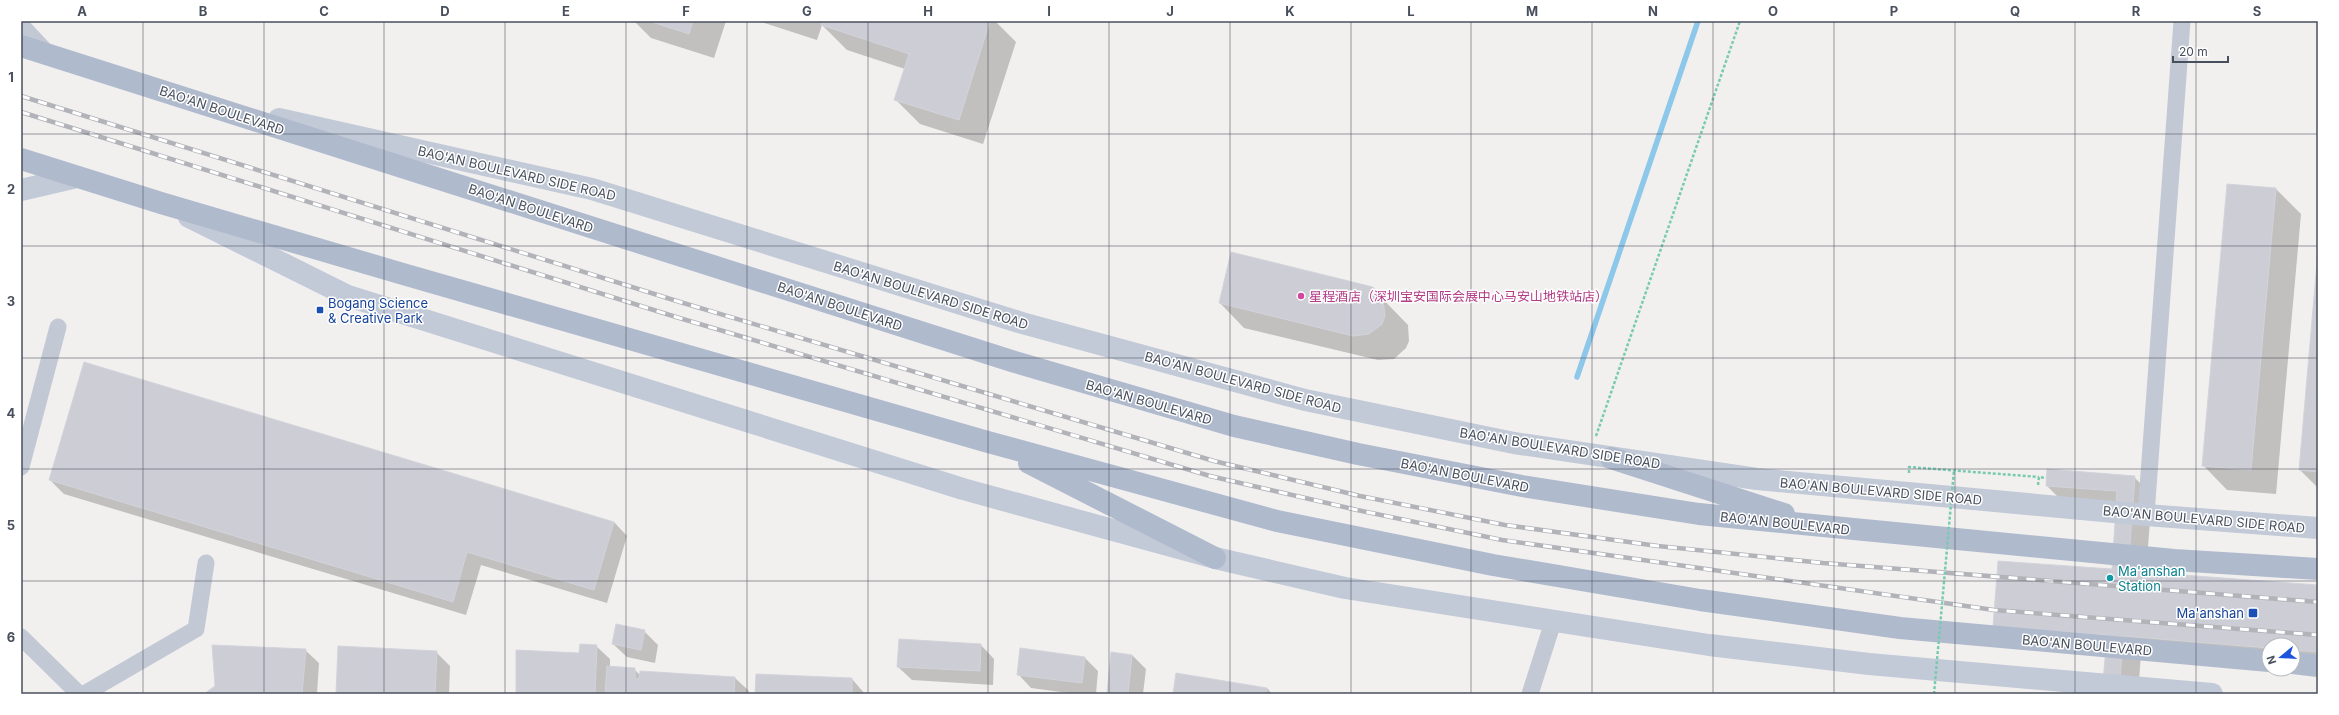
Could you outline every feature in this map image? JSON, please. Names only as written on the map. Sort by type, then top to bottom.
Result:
[{"type":"main road","name":"BAO'AN BOULEVARD","points":[[21,46],[1015,362],[1234,426],[1358,454],[1522,486],[1699,514],[1827,528],[2174,560],[2318,569]]},
{"type":"main road","name":"BAO'AN BOULEVARD SIDE ROAD","points":[[195,101],[592,189],[1022,323],[1305,400],[1514,444],[1757,479],[2146,515],[2318,528]]},
{"type":"main road","name":"BAO'AN BOULEVARD","points":[[21,159],[161,203],[988,442],[1277,521],[1493,565],[1700,600],[1900,628],[2261,660]]},
{"type":"main road","points":[[21,190],[77,177]]},
{"type":"main road","points":[[161,203],[348,296],[962,489],[1215,558],[1345,588],[1553,622],[1709,645],[1869,664],[2128,691],[2212,694]]},
{"type":"main road","points":[[988,442],[1215,558]]},
{"type":"main road","points":[[1611,458],[1827,528]]},
{"type":"main road","points":[[2301,665],[2318,666]]},
{"type":"street","points":[[2146,515],[2182,21]]},
{"type":"street","points":[[21,26],[49,55]]},
{"type":"street","points":[[21,467],[58,327]]},
{"type":"street","points":[[84,694],[196,629],[206,563]]},
{"type":"street","points":[[1530,694],[1553,622]]},
{"type":"street","points":[[21,637],[79,694]]},
{"type":"path","points":[[1593,443],[1740,21]]},
{"type":"path","points":[[1909,467],[2046,478]]},
{"type":"path","points":[[1934,694],[1954,470]]},
{"type":"path","points":[[2037,492],[2039,477]]},
{"type":"building","points":[[649,21],[693,21],[689,34]]},
{"type":"building","points":[[822,21],[990,21],[959,120],[894,100],[909,54],[821,25]]},
{"type":"building","points":[[2227,184],[2276,188],[2251,470],[2202,466]]},
{"type":"building","points":[[2318,251],[2318,472],[2299,470]]},
{"type":"building","name":"星程酒店（深圳宝安国际会展中心马安山地铁站店）","points":[[1231,252],[1373,287],[1383,300],[1385,316],[1382,324],[1369,334],[1353,336],[1219,303]]},
{"type":"building","points":[[84,362],[614,522],[594,590],[467,552],[453,602],[49,480]]},
{"type":"building","name":"Ma'anshan Station","points":[[2047,469],[2135,476],[2128,571],[2318,585],[2318,652],[2301,651],[2301,637],[2261,637],[2261,647],[2123,636],[2119,694],[2102,694],[2107,635],[1993,627],[1998,561],[2112,569],[2117,491],[2046,486]]},
{"type":"building","points":[[616,624],[645,630],[641,650],[612,644]]},
{"type":"building","points":[[899,639],[981,644],[980,671],[897,667]]},
{"type":"building","points":[[580,644],[597,645],[595,694],[516,694],[516,650],[579,653]]},
{"type":"building","points":[[212,645],[306,649],[302,694],[204,694],[215,686]]},
{"type":"building","points":[[338,646],[437,651],[435,694],[336,694]]},
{"type":"building","points":[[1020,648],[1085,657],[1082,683],[1017,675]]},
{"type":"building","points":[[1111,652],[1132,655],[1128,694],[1107,694]]},
{"type":"building","points":[[607,666],[635,668],[635,678],[639,679],[640,671],[735,677],[734,694],[605,694]]},
{"type":"building","points":[[1176,673],[1267,688],[1266,694],[1173,694]]},
{"type":"building","points":[[756,674],[852,678],[852,694],[755,694]]},
{"type":"waterway","points":[[1577,377],[1698,21]]},
{"type":"railway","points":[[21,96],[680,302],[1214,461],[1360,496],[1505,525],[1658,546],[1823,563],[2318,602]]},
{"type":"railway","points":[[21,112],[676,317],[1210,476],[1357,510],[1502,540],[1994,610],[2318,635]]},
{"type":"place","name":"星程酒店（深圳宝安国际会展中心马安山地铁站店）","points":[[1301,296]]},
{"type":"place","name":"Bogang Science & Creative Park","points":[[320,310]]},
{"type":"place","name":"Ma'anshan Station","points":[[2110,578]]},
{"type":"place","name":"Ma'anshan","points":[[2253,613]]}]
